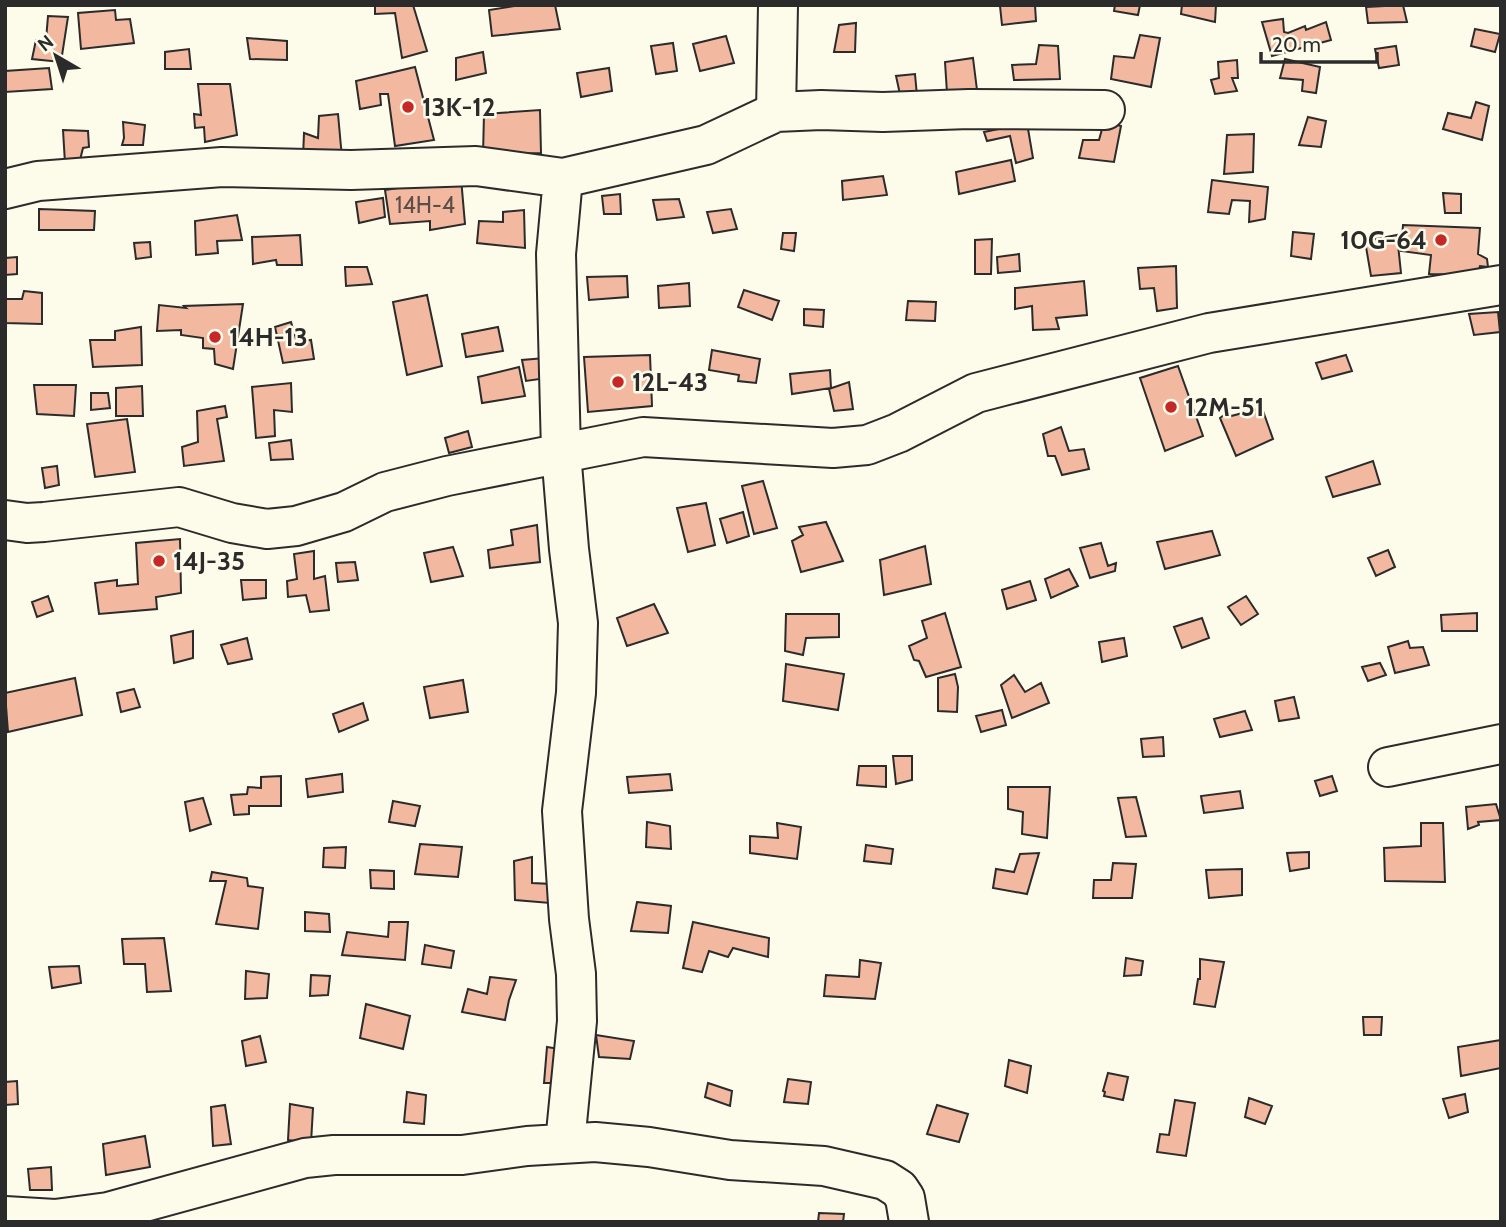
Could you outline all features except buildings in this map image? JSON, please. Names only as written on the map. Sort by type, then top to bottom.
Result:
[{"type":"street","points":[[776,112],[778,5]]},
{"type":"street","points":[[5,189],[38,181],[222,167],[351,170],[476,166],[563,178],[706,145],[776,112],[1105,110]]},
{"type":"street","points":[[563,178],[556,254],[561,453],[578,623],[576,694],[562,811],[569,919],[576,974],[577,1021],[565,1143]]},
{"type":"street","points":[[5,520],[35,522],[179,507],[267,530],[296,526],[344,512],[385,492],[447,476],[643,437],[833,448],[867,445],[898,433],[976,393],[1209,333],[1501,285]]},
{"type":"street","points":[[1388,767],[1501,744]]},
{"type":"street","points":[[5,1216],[55,1219],[108,1212],[304,1158],[334,1155],[462,1155],[595,1142],[649,1147],[730,1160],[824,1166],[885,1180],[899,1189],[905,1198],[909,1222]]},
{"type":"place","name":"13K-12","points":[[408,107]]},
{"type":"place","name":"10G-64","points":[[1441,240]]},
{"type":"place","name":"14H-13","points":[[215,337]]},
{"type":"place","name":"12L-43","points":[[618,382]]},
{"type":"place","name":"12M-51","points":[[1171,407]]},
{"type":"place","name":"14J-35","points":[[159,561]]}]
